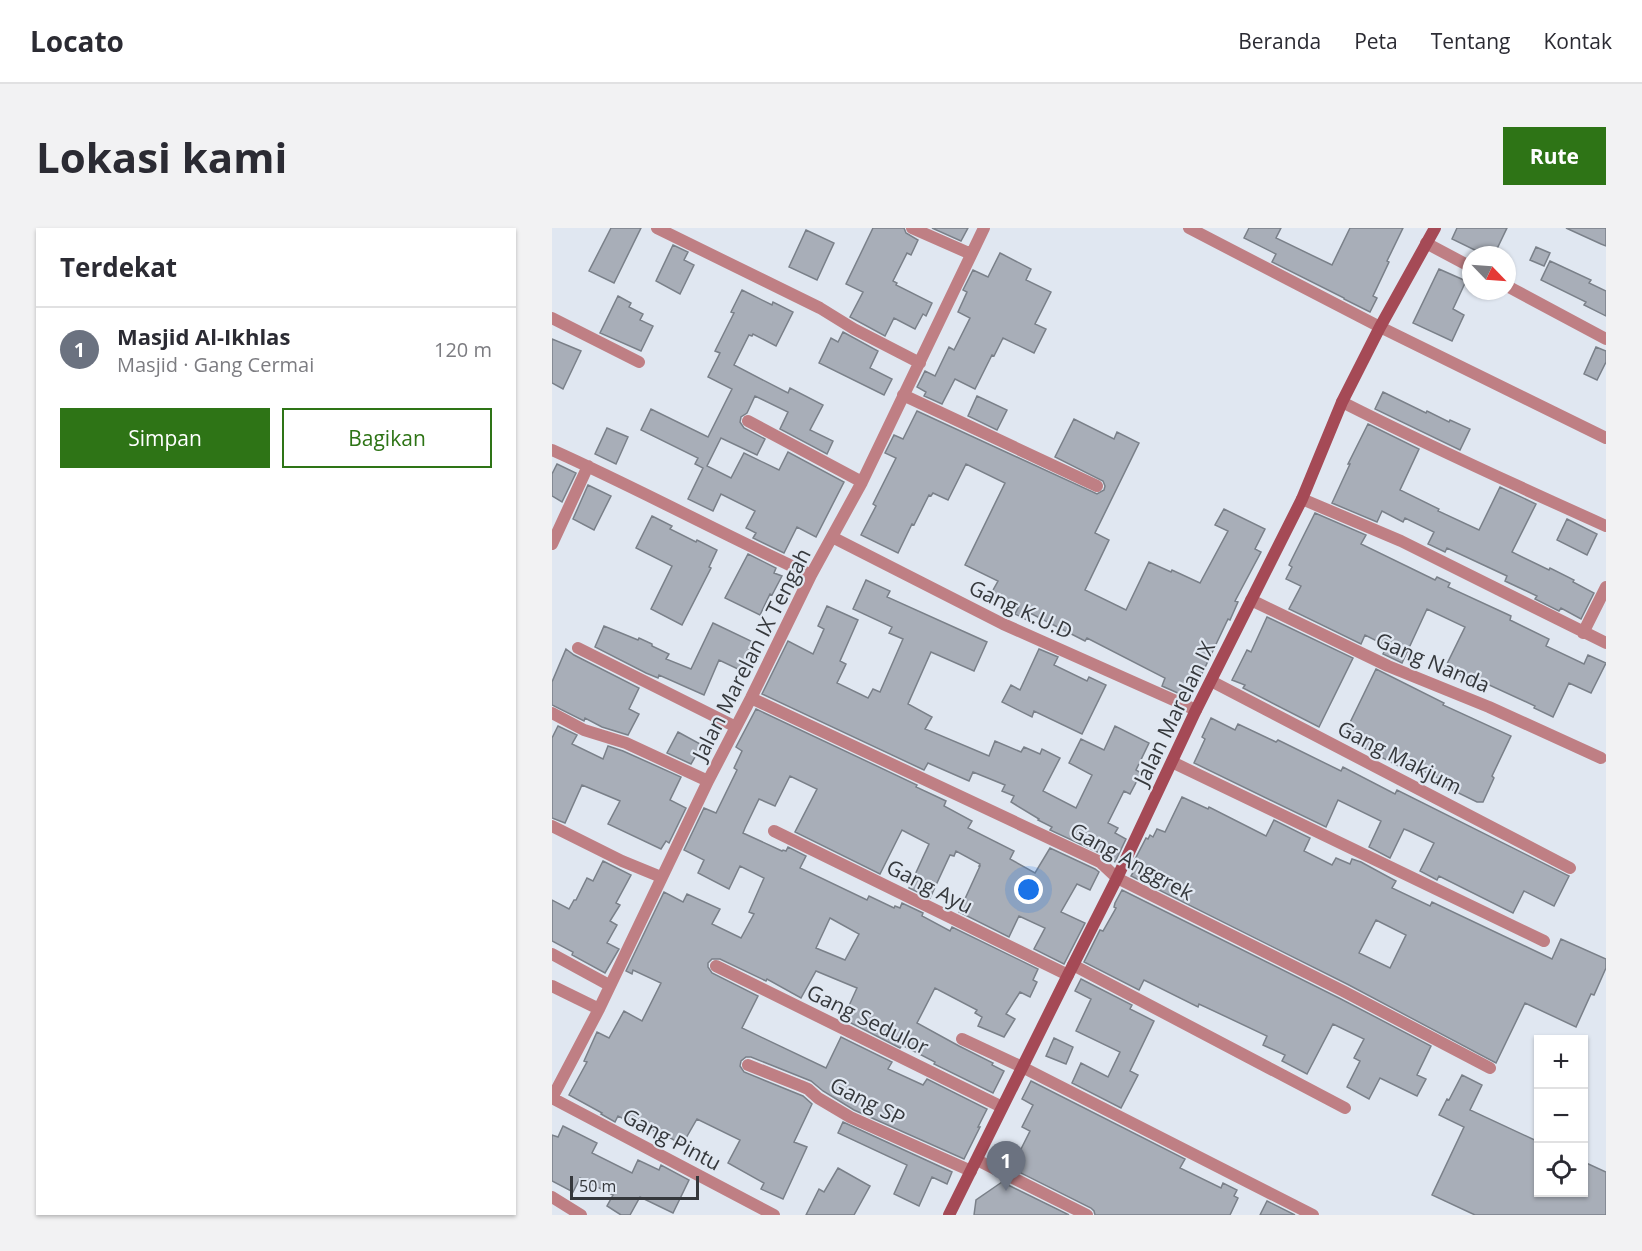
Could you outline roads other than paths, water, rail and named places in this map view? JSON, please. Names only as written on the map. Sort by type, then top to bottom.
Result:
[{"type":"main road","name":"Jalan Marelan IX","points":[[950,1215],[1117,878],[1196,710],[1302,499],[1342,402],[1380,327],[1435,228]]},
{"type":"street","points":[[657,228],[820,308],[854,329],[920,363]]},
{"type":"street","points":[[912,228],[971,254]]},
{"type":"street","name":"Jalan Marelan IX Tengah","points":[[552,1098],[599,1008],[708,781],[811,575],[862,482],[984,228]]},
{"type":"street","points":[[1189,228],[1380,327],[1606,438]]},
{"type":"street","points":[[1426,243],[1462,262]]},
{"type":"street","points":[[1516,291],[1606,339]]},
{"type":"street","points":[[552,318],[639,362]]},
{"type":"street","points":[[903,395],[1098,486]]},
{"type":"street","points":[[1342,402],[1450,455],[1606,526]]},
{"type":"street","points":[[748,421],[862,482]]},
{"type":"street","points":[[552,450],[811,575]]},
{"type":"street","points":[[552,543],[588,466]]},
{"type":"street","points":[[1302,499],[1401,541],[1606,644]]},
{"type":"street","name":"Gang K.U.D","points":[[832,537],[1003,624],[1196,710]]},
{"type":"street","points":[[1582,633],[1606,587]]},
{"type":"street","name":"Gang Nanda","points":[[1251,600],[1388,666],[1489,707],[1601,758]]},
{"type":"street","points":[[578,648],[736,727]]},
{"type":"street","name":"Gang Makjum","points":[[1211,681],[1570,867]]},
{"type":"street","name":"Gang Anggrek","points":[[751,698],[1100,862],[1117,878],[1343,991],[1490,1068]]},
{"type":"street","points":[[552,713],[584,730],[626,743],[708,781]]},
{"type":"street","points":[[1172,762],[1544,941]]},
{"type":"street","points":[[552,826],[622,861],[661,877]]},
{"type":"street","name":"Gang Ayu","points":[[774,831],[1071,970],[1345,1108]]},
{"type":"street","points":[[552,954],[609,985]]},
{"type":"street","name":"Gang Sedulor","points":[[716,966],[1002,1107]]},
{"type":"street","points":[[552,986],[599,1008]]},
{"type":"street","points":[[962,1039],[1022,1067],[1313,1215]]},
{"type":"street","name":"Gang SP","points":[[748,1065],[808,1089],[818,1098],[850,1117],[974,1165],[1087,1215]]},
{"type":"street","name":"Gang Pintu","points":[[552,1098],[774,1215]]},
{"type":"street","points":[[552,1197],[581,1215]]},
{"type":"place","name":"Masjid Al-Ikhlas","points":[[1006,1191]]}]
